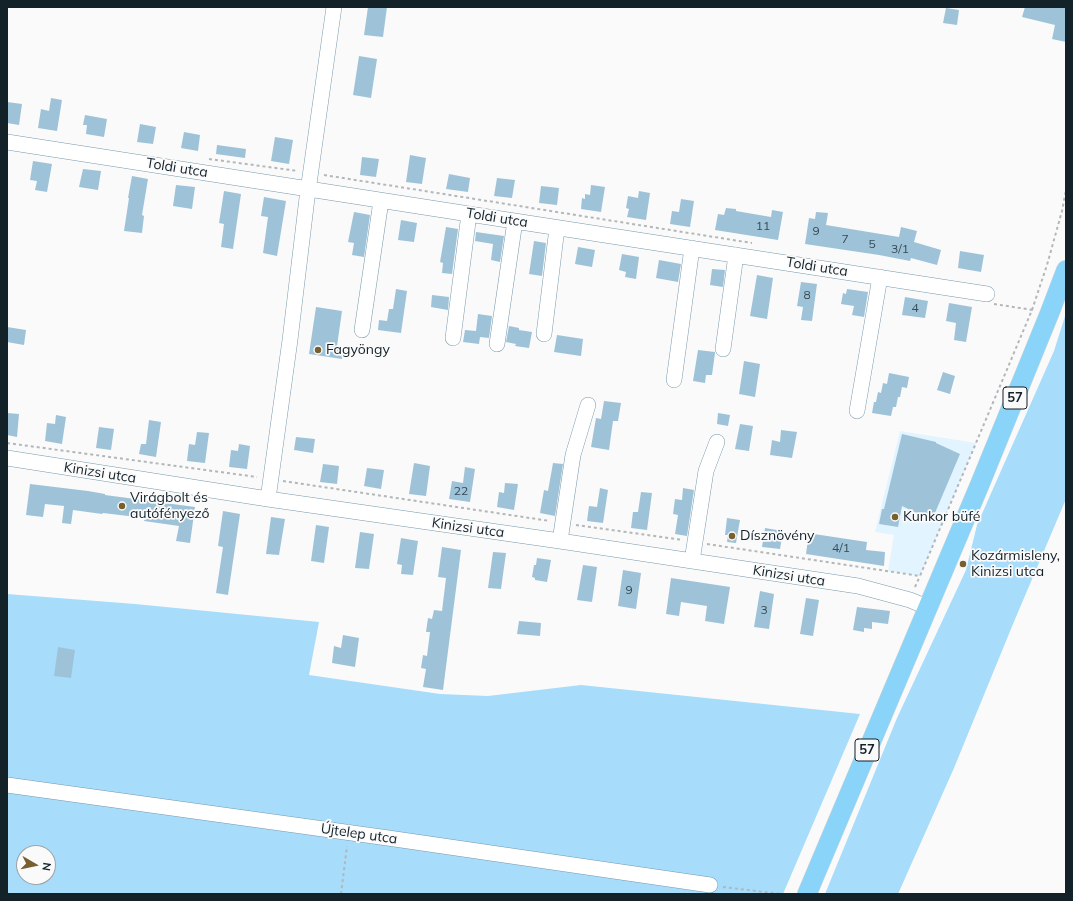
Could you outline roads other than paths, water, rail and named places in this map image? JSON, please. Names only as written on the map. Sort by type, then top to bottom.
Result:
[{"type":"main road","name":"57","points":[[807,894],[980,484],[1066,270]]},
{"type":"street","points":[[268,499],[290,340],[308,189],[334,7]]},
{"type":"street","name":"Toldi utca","points":[[7,142],[986,294]]},
{"type":"street","points":[[362,330],[381,200]]},
{"type":"street","points":[[453,338],[470,214]]},
{"type":"street","points":[[497,344],[514,221]]},
{"type":"street","points":[[544,334],[557,228]]},
{"type":"street","points":[[674,380],[692,248]]},
{"type":"street","points":[[723,349],[736,255]]},
{"type":"street","points":[[857,411],[880,277]]},
{"type":"street","points":[[560,541],[573,455],[588,405]]},
{"type":"street","points":[[692,561],[706,471],[717,442]]},
{"type":"street","name":"Kinizsi utca","points":[[7,458],[268,499],[858,586],[910,600],[928,607]]},
{"type":"street","name":"Újtelep utca","points":[[7,785],[710,886]]},
{"type":"place","name":"Fagyöngy","points":[[318,350]]},
{"type":"place","name":"Virágbolt és autófényező","points":[[122,506]]},
{"type":"place","name":"Kunkor büfé","points":[[895,517]]},
{"type":"place","name":"Dísznövény","points":[[732,536]]},
{"type":"place","name":"Kozármisleny, Kinizsi utca","points":[[963,564]]}]
